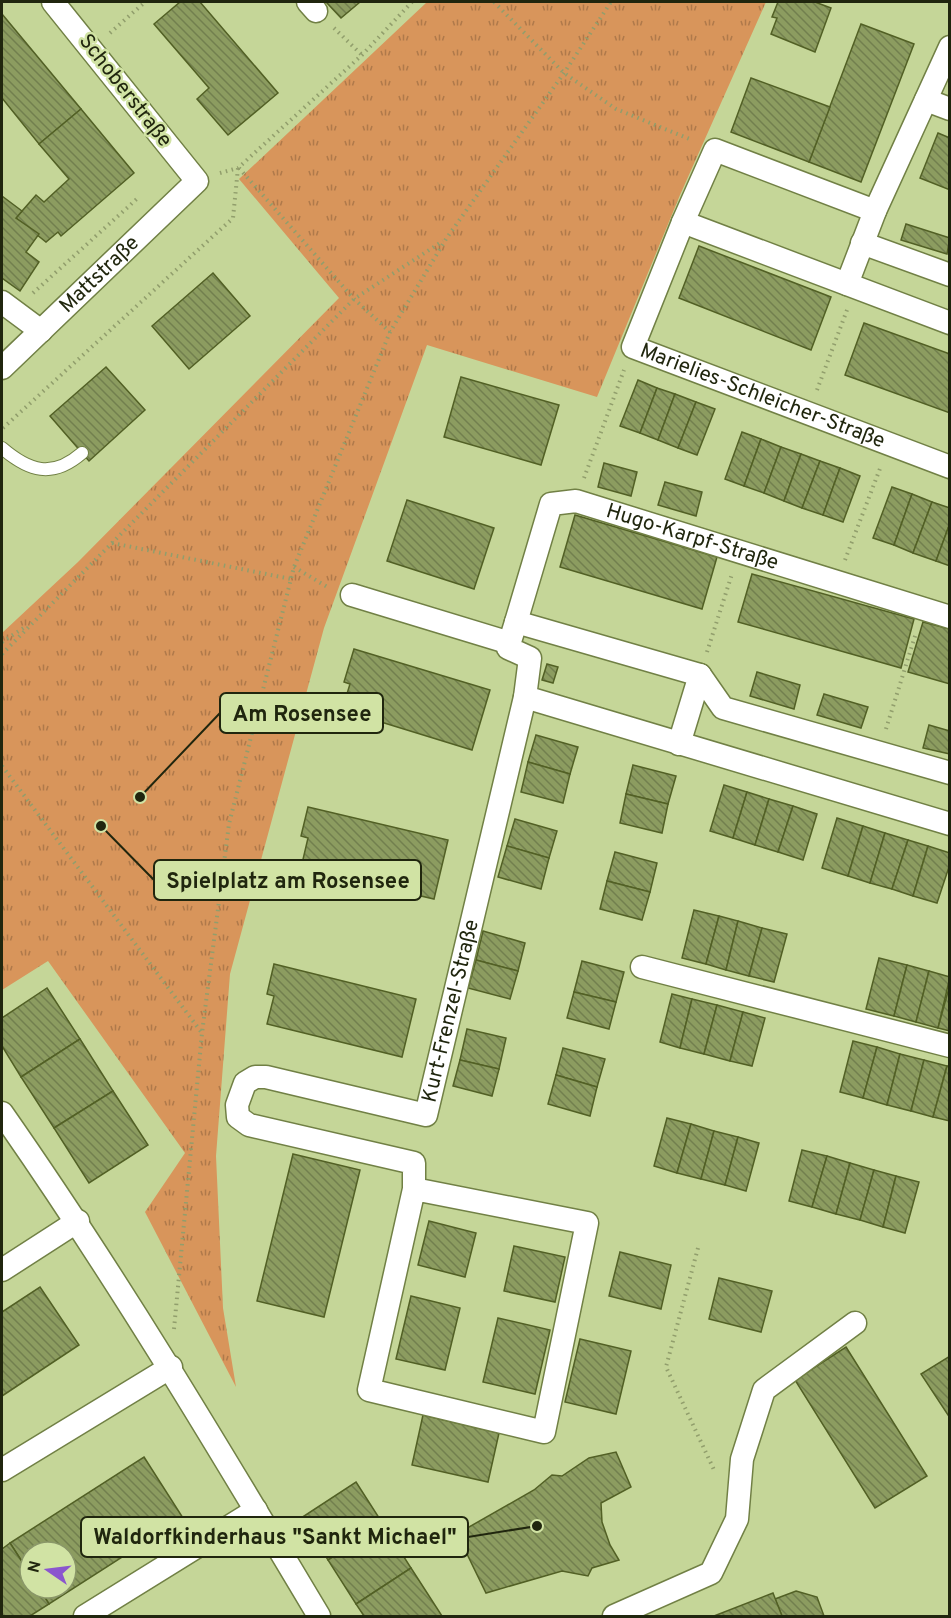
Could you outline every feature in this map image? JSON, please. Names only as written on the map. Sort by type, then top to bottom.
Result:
[{"type":"street","name":"Schoberstraße","points":[[53,2],[93,49],[196,181]]},
{"type":"street","points":[[851,285],[862,243],[875,211],[950,47]]},
{"type":"street","points":[[926,100],[950,109]]},
{"type":"street","points":[[715,150],[875,211]]},
{"type":"street","name":"Marielies-Schleicher-Straße","points":[[715,150],[683,222],[633,347],[950,467]]},
{"type":"street","name":"Mattstraße","points":[[2,368],[196,181]]},
{"type":"street","points":[[683,222],[950,323]]},
{"type":"street","points":[[862,243],[950,275]]},
{"type":"street","points":[[7,306],[41,331]]},
{"type":"street","points":[[576,501],[551,504],[508,648],[530,658],[525,698],[950,824]]},
{"type":"street","name":"Hugo-Karpf-Straße","points":[[576,501],[950,617]]},
{"type":"street","points":[[352,595],[700,675],[723,708],[950,773]]},
{"type":"street","points":[[679,744],[700,675]]},
{"type":"street","name":"Kurt-Frenzel-Straße","points":[[414,1189],[587,1223],[544,1432],[369,1390],[414,1189],[414,1163],[249,1125],[238,1116],[237,1105],[245,1083],[255,1077],[266,1077],[426,1115],[525,698]]},
{"type":"street","points":[[642,967],[950,1046]]},
{"type":"street","points":[[2,1113],[78,1221],[171,1367],[319,1617]]},
{"type":"street","points":[[2,1270],[78,1221]]},
{"type":"street","points":[[614,1617],[711,1573],[737,1519],[742,1459],[764,1390],[855,1323]]},
{"type":"street","points":[[2,1470],[171,1367]]},
{"type":"street","points":[[85,1617],[256,1510]]},
{"type":"lane","points":[[2,448],[21,465],[46,471],[82,453]]},
{"type":"path","points":[[93,49],[145,2]]},
{"type":"path","points":[[196,181],[238,168],[362,55],[412,2]]},
{"type":"path","points":[[494,2],[564,73],[616,110],[715,150]]},
{"type":"path","points":[[171,1367],[202,1033],[229,824],[294,567],[390,332],[446,239],[564,73],[610,2]]},
{"type":"path","points":[[312,6],[362,55]]},
{"type":"path","points":[[238,168],[354,299],[390,332]]},
{"type":"path","points":[[2,429],[233,218],[238,168]]},
{"type":"path","points":[[7,306],[147,190]]},
{"type":"path","points":[[2,654],[354,299],[446,239]]},
{"type":"path","points":[[808,412],[851,285]]},
{"type":"path","points":[[576,501],[633,347]]},
{"type":"path","points":[[836,583],[890,444]]},
{"type":"path","points":[[112,543],[291,579]]},
{"type":"path","points":[[700,675],[738,553]]},
{"type":"path","points":[[294,567],[326,587],[352,595]]},
{"type":"path","points":[[879,753],[923,609]]},
{"type":"path","points":[[2,642],[33,622]]},
{"type":"path","points":[[2,766],[202,1033]]},
{"type":"path","points":[[698,1248],[666,1367],[718,1478]]},
{"type":"green space","points":[[427,2],[766,2],[680,195],[597,397],[427,345],[324,628],[230,974],[216,1156],[223,1308],[236,1387],[145,1212],[185,1153],[48,961],[2,990],[2,633],[78,562],[339,298],[239,179]]},
{"type":"building","points":[[180,2],[200,2],[278,93],[228,135],[197,99],[209,88],[154,24]]},
{"type":"building","points":[[326,2],[360,2],[341,18]]},
{"type":"building","points":[[778,2],[815,2],[831,8],[815,52],[771,34],[777,18],[772,17]]},
{"type":"building","points":[[2,14],[81,109],[39,144],[2,98]]},
{"type":"building","points":[[861,24],[914,44],[861,182],[809,162]]},
{"type":"building","points":[[751,78],[830,107],[809,162],[731,132]]},
{"type":"building","points":[[81,109],[134,173],[61,236],[58,232],[46,242],[16,218],[36,195],[44,202],[69,179],[39,144]]},
{"type":"building","points":[[938,133],[950,138],[950,190],[920,178]]},
{"type":"building","points":[[2,196],[22,211],[16,218],[39,234],[26,252],[39,262],[20,291],[2,278]]},
{"type":"building","points":[[906,224],[950,238],[947,254],[901,240]]},
{"type":"building","points":[[699,246],[831,297],[811,350],[679,298]]},
{"type":"building","points":[[213,273],[250,316],[189,369],[152,326]]},
{"type":"building","points":[[864,323],[950,354],[950,413],[845,375]]},
{"type":"building","points":[[106,367],[145,410],[89,461],[50,416]]},
{"type":"building","points":[[461,377],[559,405],[541,465],[444,437]]},
{"type":"building","points":[[638,380],[657,388],[640,433],[620,426]]},
{"type":"building","points":[[657,388],[675,394],[658,440],[640,433]]},
{"type":"building","points":[[675,394],[696,402],[678,448],[658,440]]},
{"type":"building","points":[[696,402],[715,409],[697,455],[678,448]]},
{"type":"building","points":[[742,432],[761,439],[744,486],[725,479]]},
{"type":"building","points":[[761,439],[781,447],[764,493],[744,486]]},
{"type":"building","points":[[781,447],[801,454],[784,501],[764,493]]},
{"type":"building","points":[[801,454],[820,461],[802,508],[784,501]]},
{"type":"building","points":[[820,461],[840,468],[823,515],[802,508]]},
{"type":"building","points":[[604,463],[637,472],[631,496],[598,487]]},
{"type":"building","points":[[840,468],[860,476],[843,522],[823,515]]},
{"type":"building","points":[[665,482],[702,492],[696,516],[658,505]]},
{"type":"building","points":[[892,487],[912,494],[894,545],[873,538]]},
{"type":"building","points":[[912,494],[932,502],[913,553],[894,545]]},
{"type":"building","points":[[407,500],[494,528],[474,589],[387,561]]},
{"type":"building","points":[[932,502],[950,508],[950,523],[936,561],[913,553]]},
{"type":"building","points":[[575,515],[717,557],[702,609],[560,567]]},
{"type":"building","points":[[950,523],[950,566],[936,561]]},
{"type":"building","points":[[752,574],[914,619],[901,668],[738,622]]},
{"type":"building","points":[[923,622],[950,629],[950,684],[908,672]]},
{"type":"building","points":[[354,649],[490,690],[472,750],[342,710],[350,684],[344,682]]},
{"type":"building","points":[[547,664],[558,667],[553,683],[542,680]]},
{"type":"building","points":[[757,672],[800,685],[794,709],[750,696]]},
{"type":"building","points":[[824,694],[868,707],[861,728],[817,715]]},
{"type":"building","points":[[929,725],[950,731],[950,754],[923,748]]},
{"type":"building","points":[[536,735],[578,747],[570,774],[528,762]]},
{"type":"building","points":[[528,762],[570,774],[563,803],[521,792]]},
{"type":"building","points":[[633,765],[676,776],[668,804],[626,794]]},
{"type":"building","points":[[724,785],[747,792],[733,838],[710,831]]},
{"type":"building","points":[[747,792],[769,799],[755,845],[733,838]]},
{"type":"building","points":[[626,794],[668,804],[662,833],[620,823]]},
{"type":"building","points":[[769,799],[793,806],[778,852],[755,845]]},
{"type":"building","points":[[793,806],[817,814],[803,860],[778,852]]},
{"type":"building","points":[[308,807],[448,840],[434,899],[301,868],[308,838],[301,836]]},
{"type":"building","points":[[837,818],[863,826],[848,876],[822,868]]},
{"type":"building","points":[[515,819],[557,831],[549,858],[507,846]]},
{"type":"building","points":[[863,826],[885,833],[870,883],[848,876]]},
{"type":"building","points":[[885,833],[908,840],[892,889],[870,883]]},
{"type":"building","points":[[908,840],[928,846],[913,896],[892,889]]},
{"type":"building","points":[[507,846],[549,858],[541,889],[498,877]]},
{"type":"building","points":[[928,846],[950,853],[950,864],[937,903],[913,896]]},
{"type":"building","points":[[615,852],[657,863],[650,892],[607,881]]},
{"type":"building","points":[[607,881],[650,892],[642,920],[600,909]]},
{"type":"building","points":[[694,910],[719,916],[706,964],[682,958]]},
{"type":"building","points":[[719,916],[738,921],[726,970],[706,964]]},
{"type":"building","points":[[738,921],[762,928],[749,976],[726,970]]},
{"type":"building","points":[[762,928],[787,934],[774,982],[749,976]]},
{"type":"building","points":[[483,931],[525,943],[518,971],[476,960]]},
{"type":"building","points":[[879,958],[907,965],[894,1016],[866,1009]]},
{"type":"building","points":[[476,960],[518,971],[510,999],[468,988]]},
{"type":"building","points":[[582,961],[624,972],[616,1002],[574,992]]},
{"type":"building","points":[[274,964],[416,999],[402,1057],[267,1024],[274,996],[267,994]]},
{"type":"building","points":[[907,965],[929,971],[916,1022],[894,1016]]},
{"type":"building","points":[[929,971],[950,977],[938,1028],[916,1022]]},
{"type":"building","points":[[950,984],[950,1031],[938,1028]]},
{"type":"building","points":[[47,988],[80,1039],[21,1077],[2,1046],[2,1018]]},
{"type":"building","points":[[574,992],[616,1002],[609,1029],[567,1018]]},
{"type":"building","points":[[672,994],[692,999],[680,1048],[660,1042]]},
{"type":"building","points":[[692,999],[717,1005],[704,1054],[680,1048]]},
{"type":"building","points":[[717,1005],[743,1012],[730,1061],[704,1054]]},
{"type":"building","points":[[743,1012],[765,1018],[752,1066],[730,1061]]},
{"type":"building","points":[[467,1029],[506,1038],[499,1069],[460,1060]]},
{"type":"building","points":[[80,1039],[113,1091],[54,1128],[21,1077]]},
{"type":"building","points":[[853,1041],[877,1047],[863,1098],[840,1092]]},
{"type":"building","points":[[877,1047],[900,1054],[887,1105],[863,1098]]},
{"type":"building","points":[[563,1048],[605,1059],[597,1087],[556,1075]]},
{"type":"building","points":[[900,1054],[924,1060],[911,1111],[887,1105]]},
{"type":"building","points":[[460,1060],[499,1069],[492,1096],[453,1086]]},
{"type":"building","points":[[924,1060],[947,1066],[933,1117],[911,1111]]},
{"type":"building","points":[[947,1066],[950,1067],[950,1121],[933,1117]]},
{"type":"building","points":[[556,1075],[597,1087],[590,1116],[548,1104]]},
{"type":"building","points":[[113,1091],[148,1145],[89,1183],[54,1128]]},
{"type":"building","points":[[667,1118],[691,1124],[677,1173],[654,1166]]},
{"type":"building","points":[[691,1124],[714,1131],[701,1179],[677,1173]]},
{"type":"building","points":[[714,1131],[738,1137],[725,1185],[701,1179]]},
{"type":"building","points":[[738,1137],[759,1143],[746,1191],[725,1185]]},
{"type":"building","points":[[802,1150],[827,1156],[812,1207],[789,1201]]},
{"type":"building","points":[[293,1154],[360,1170],[324,1317],[257,1301]]},
{"type":"building","points":[[827,1156],[850,1163],[836,1214],[812,1207]]},
{"type":"building","points":[[850,1163],[874,1170],[860,1220],[836,1214]]},
{"type":"building","points":[[874,1170],[896,1176],[883,1227],[860,1220]]},
{"type":"building","points":[[896,1176],[919,1182],[905,1233],[883,1227]]},
{"type":"building","points":[[429,1221],[476,1233],[465,1277],[418,1265]]},
{"type":"building","points":[[514,1246],[565,1257],[555,1302],[504,1291]]},
{"type":"building","points":[[620,1252],[671,1265],[661,1309],[609,1296]]},
{"type":"building","points":[[719,1278],[772,1291],[761,1332],[709,1319]]},
{"type":"building","points":[[40,1287],[79,1345],[2,1396],[2,1312]]},
{"type":"building","points":[[411,1296],[460,1308],[445,1370],[396,1359]]},
{"type":"building","points":[[498,1318],[550,1330],[535,1394],[483,1382]]},
{"type":"building","points":[[580,1339],[631,1351],[616,1414],[565,1402]]},
{"type":"building","points":[[846,1347],[927,1476],[875,1508],[795,1380]]},
{"type":"building","points":[[950,1356],[950,1418],[921,1374]]},
{"type":"building","points":[[423,1415],[499,1433],[488,1482],[412,1465]]},
{"type":"building","points":[[616,1452],[631,1487],[601,1503],[602,1522],[610,1545],[619,1560],[592,1568],[588,1576],[562,1571],[486,1593],[466,1552],[462,1531],[534,1490],[552,1475],[562,1476],[589,1458]]},
{"type":"building","points":[[144,1457],[183,1518],[78,1585],[78,1540],[18,1540],[18,1555],[10,1543]]},
{"type":"building","points":[[356,1482],[383,1524],[328,1560],[301,1518]]},
{"type":"building","points":[[383,1524],[411,1568],[356,1604],[328,1560]]},
{"type":"building","points":[[10,1543],[18,1555],[18,1600],[46,1600],[49,1604],[30,1616],[2,1616],[2,1549]]},
{"type":"building","points":[[411,1568],[442,1616],[364,1616],[356,1604]]},
{"type":"building","points":[[796,1591],[817,1597],[824,1616],[782,1616],[775,1599]]},
{"type":"building","points":[[773,1593],[782,1616],[714,1616]]},
{"type":"place","name":"Am Rosensee","points":[[140,797]]},
{"type":"place","name":"Spielplatz am Rosensee","points":[[101,826]]},
{"type":"place","name":"Waldorfkinderhaus \"Sankt Michael\"","points":[[537,1526]]}]
